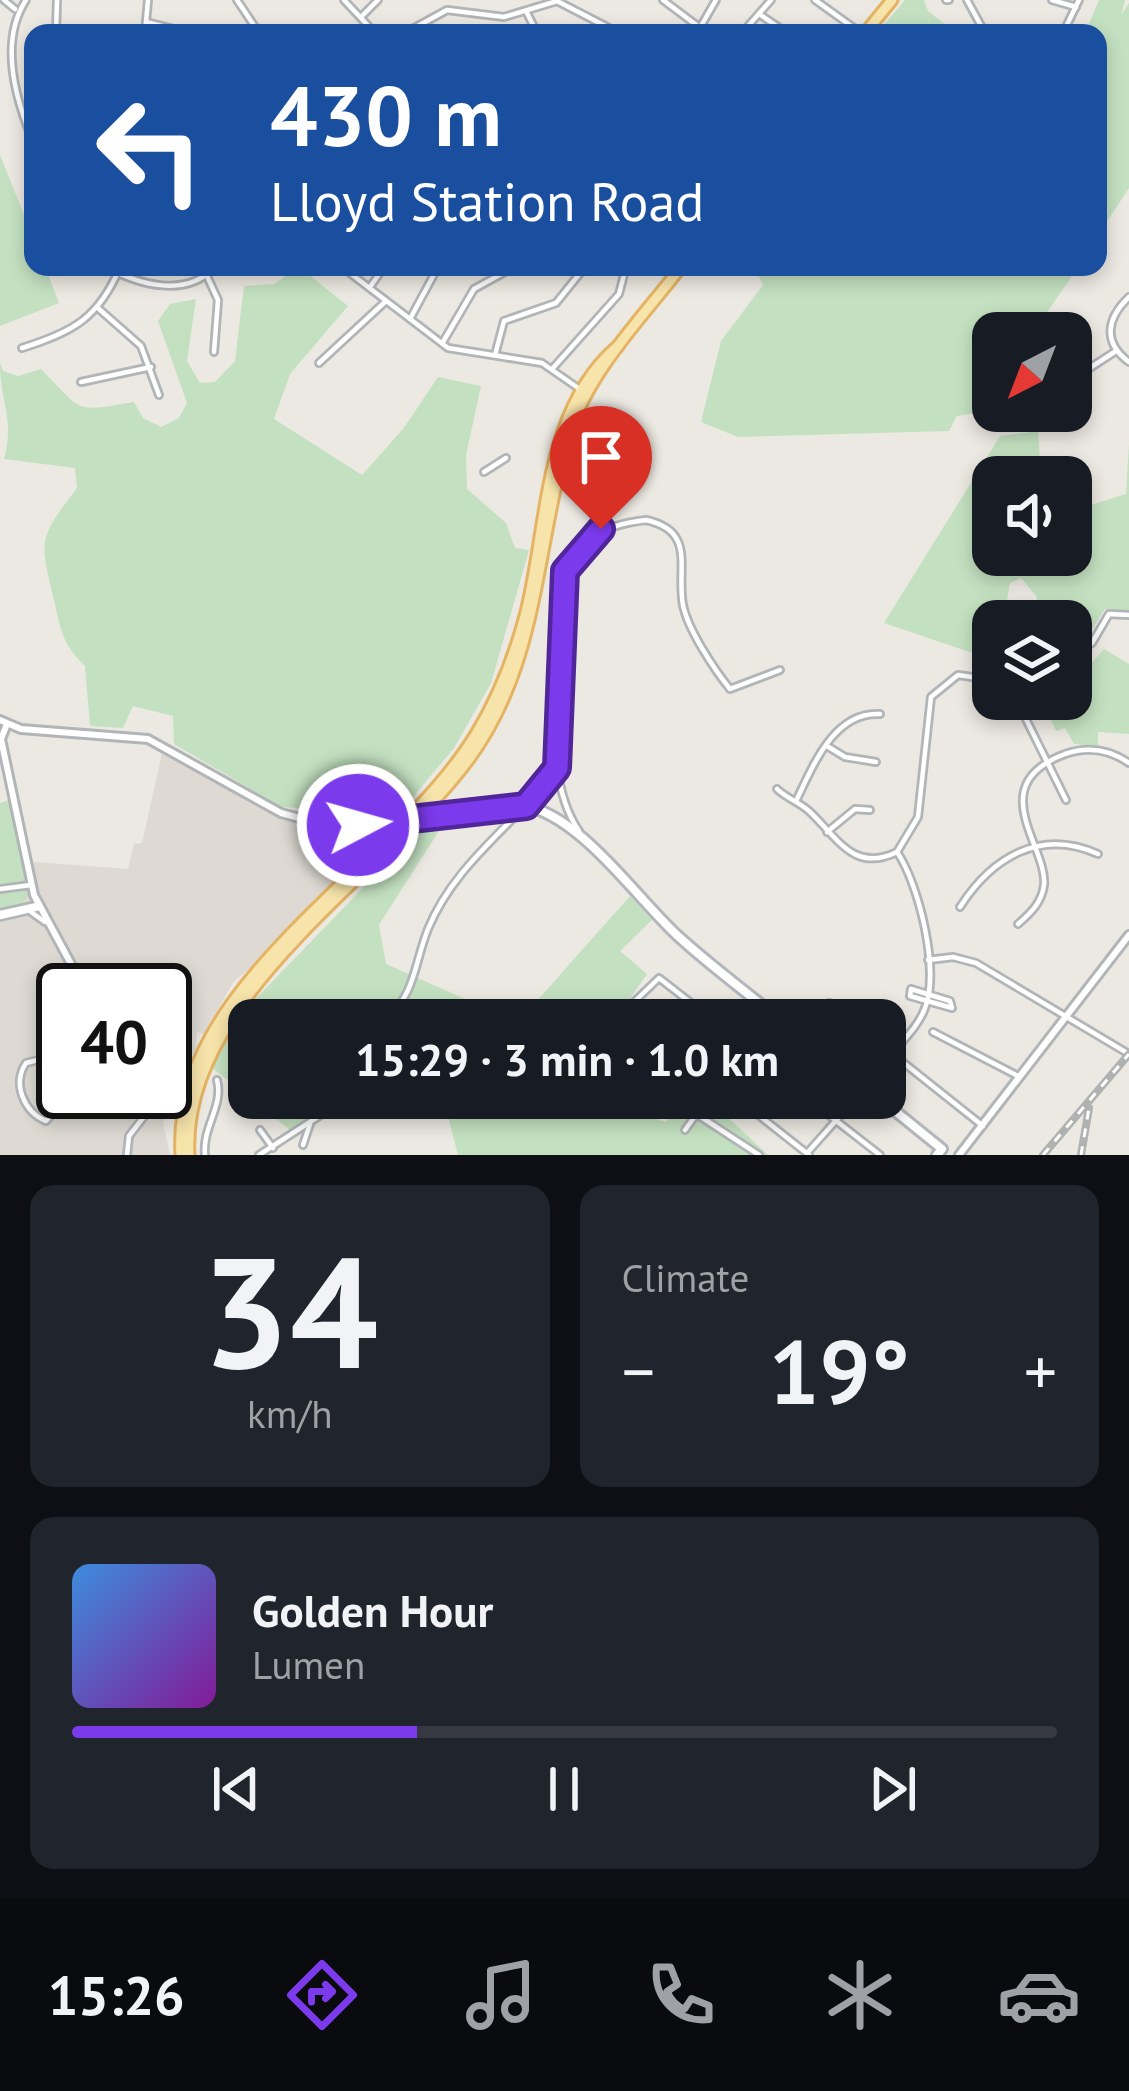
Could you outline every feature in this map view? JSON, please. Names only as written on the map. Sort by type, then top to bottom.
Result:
[{"type":"main road","points":[[871,24],[892,0]]},
{"type":"main road","points":[[192,1068],[232,1013],[413,819],[469,746],[505,675],[526,614],[561,438],[584,392],[674,276]]},
{"type":"main road","points":[[192,1068],[230,1004],[394,834],[431,805],[481,741],[516,671],[568,442],[584,392]]},
{"type":"main road","points":[[431,805],[440,816]]},
{"type":"main road","points":[[413,819],[526,806],[592,847],[673,932],[752,999]]},
{"type":"main road","points":[[374,824],[392,825],[394,834]]},
{"type":"main road","points":[[185,1155],[188,1119]]},
{"type":"main road","points":[[185,1155],[189,1119]]},
{"type":"main road","points":[[903,1119],[943,1153]]},
{"type":"street","points":[[4,0],[15,9]]},
{"type":"street","points":[[24,115],[2,53],[3,33],[15,9],[26,0]]},
{"type":"street","points":[[148,0],[146,22],[154,24]]},
{"type":"street","points":[[344,0],[367,24]]},
{"type":"street","points":[[361,17],[378,0]]},
{"type":"street","points":[[662,0],[694,24]]},
{"type":"street","points":[[750,24],[771,0]]},
{"type":"street","points":[[815,0],[850,24]]},
{"type":"street","points":[[1052,0],[1078,4]]},
{"type":"street","points":[[421,24],[456,4],[500,17],[542,1],[566,3],[603,24]]},
{"type":"street","points":[[526,10],[533,24]]},
{"type":"street","points":[[759,14],[774,24]]},
{"type":"street","points":[[22,348],[65,335],[99,310],[116,276]]},
{"type":"street","points":[[139,276],[173,286],[207,276],[218,300],[214,352]]},
{"type":"street","points":[[354,276],[442,344],[553,368],[584,392]]},
{"type":"street","points":[[369,288],[378,276]]},
{"type":"street","points":[[410,319],[433,276]]},
{"type":"street","points":[[442,344],[474,289],[498,276]]},
{"type":"street","points":[[494,356],[504,322],[556,303],[578,276]]},
{"type":"street","points":[[553,368],[620,294],[624,276]]},
{"type":"street","points":[[1129,297],[1110,324],[1116,351],[1129,362]]},
{"type":"street","points":[[319,363],[386,301]]},
{"type":"street","points":[[99,310],[134,339],[151,367],[159,395]]},
{"type":"street","points":[[1092,366],[1116,351]]},
{"type":"street","points":[[81,382],[151,367]]},
{"type":"street","points":[[484,472],[506,458]]},
{"type":"street","points":[[592,847],[564,807],[557,769],[566,567],[601,529],[633,521],[661,524],[680,543],[683,607],[727,687],[735,690],[780,670]]},
{"type":"street","points":[[1092,644],[1109,614],[1129,614]]},
{"type":"street","points":[[777,789],[796,801],[841,848],[864,859],[898,851],[918,817],[931,697],[958,675],[972,677]]},
{"type":"street","points":[[796,801],[826,746],[848,721],[880,714]]},
{"type":"street","points":[[1027,720],[1066,800]]},
{"type":"street","points":[[69,963],[45,922],[31,885],[1,736],[3,722],[30,729],[148,739],[281,813],[318,823],[413,819]]},
{"type":"street","points":[[1,736],[30,729]]},
{"type":"street","points":[[826,746],[845,757],[875,762]]},
{"type":"street","points":[[1018,924],[1038,904],[1044,886],[1031,846],[1024,800],[1049,762],[1088,750],[1129,763]]},
{"type":"street","points":[[405,999],[428,929],[456,880],[557,769]]},
{"type":"street","points":[[827,832],[855,809],[870,809]]},
{"type":"street","points":[[960,907],[986,874],[1031,846],[1063,843],[1098,854]]},
{"type":"street","points":[[898,851],[916,891],[928,960],[927,1003],[906,1033]]},
{"type":"street","points":[[0,889],[31,885]]},
{"type":"street","points":[[24,909],[34,895]]},
{"type":"street","points":[[0,915],[38,906]]},
{"type":"street","points":[[24,909],[45,922]]},
{"type":"street","points":[[959,1155],[1129,935]]},
{"type":"street","points":[[928,960],[967,959],[1070,1014],[1129,1054]]},
{"type":"street","points":[[637,999],[655,977],[686,999]]},
{"type":"street","points":[[909,991],[929,994],[952,1006],[927,1003],[909,991]]},
{"type":"street","points":[[933,1032],[1020,1077]]},
{"type":"street","points":[[36,1061],[26,1063],[20,1076],[25,1102],[36,1112]]},
{"type":"street","points":[[906,1064],[983,1126]]},
{"type":"street","points":[[205,1155],[208,1118],[218,1103],[218,1080]]},
{"type":"street","points":[[192,1117],[208,1118]]},
{"type":"street","points":[[127,1155],[129,1136],[140,1119]]},
{"type":"street","points":[[259,1155],[317,1119]]},
{"type":"street","points":[[685,1130],[693,1119]]},
{"type":"street","points":[[702,1119],[759,1155]]},
{"type":"street","points":[[763,1119],[807,1154],[836,1120],[880,1155]]},
{"type":"street","points":[[303,1145],[310,1124]]},
{"type":"street","points":[[260,1130],[273,1148]]},
{"type":"shaded area","points":[[163,749],[277,815],[344,832],[382,827],[385,834],[273,950],[234,981],[204,1034],[197,1032],[192,1056],[192,963],[36,963],[36,1119],[164,1119],[170,1155],[0,1155],[0,860],[18,843],[22,861],[128,869],[134,844],[142,843]]},
{"type":"green space","points":[[905,0],[924,0],[928,11],[945,24],[885,24]]},
{"type":"green space","points":[[1099,0],[1125,0],[1121,15],[1129,3],[1129,188],[1107,221],[1107,24],[1089,24]]},
{"type":"green space","points":[[0,155],[24,215],[24,276],[48,276],[59,303],[0,326]]},
{"type":"green space","points":[[286,276],[310,276],[348,306],[290,374],[274,419],[362,475],[403,429],[438,377],[481,386],[466,455],[467,489],[506,523],[515,548],[529,550],[491,683],[454,748],[413,797],[378,813],[281,807],[174,744],[173,716],[133,706],[123,728],[90,726],[85,666],[63,636],[45,552],[48,530],[77,488],[75,468],[4,459],[8,421],[0,363],[3,371],[18,376],[41,369],[80,405],[134,402],[143,418],[161,427],[179,418],[187,403],[158,321],[170,304],[196,299],[187,361],[200,383],[215,382],[235,361],[244,286],[274,284]]},
{"type":"green space","points":[[758,276],[1072,276],[1047,312],[972,312],[972,413],[957,416],[949,431],[738,437],[701,422],[721,341],[763,285]]},
{"type":"green space","points":[[1038,432],[1040,456],[988,456],[1000,436]]},
{"type":"green space","points":[[1129,444],[1129,613],[1105,609],[1092,630],[1092,600],[1036,600],[1021,578],[1010,583],[1007,600],[972,600],[972,653],[884,623],[972,481],[972,576],[1092,576],[1092,504],[1126,494]]},
{"type":"green space","points":[[1104,649],[1129,664],[1129,734],[1098,732],[1098,746],[1074,744],[1065,728],[1056,731],[1051,720],[1092,720],[1092,662]]},
{"type":"green space","points":[[9,800],[28,895],[23,904],[0,909],[0,803]]},
{"type":"green space","points":[[442,826],[379,925],[386,964],[465,999],[255,999],[419,830]]},
{"type":"green space","points":[[630,896],[652,920],[620,951],[647,974],[630,999],[539,999]]},
{"type":"green space","points":[[228,1034],[228,1080],[211,1067]]},
{"type":"green space","points":[[276,1119],[305,1119],[290,1130]]},
{"type":"green space","points":[[449,1119],[729,1119],[768,1155],[458,1155]]},
{"type":"railway","points":[[1043,1155],[1129,1054]]},
{"type":"railway","points":[[1081,1155],[1089,1108]]},
{"type":"route","points":[[358,825],[526,806],[545,784],[557,768],[565,571],[601,529]]}]
